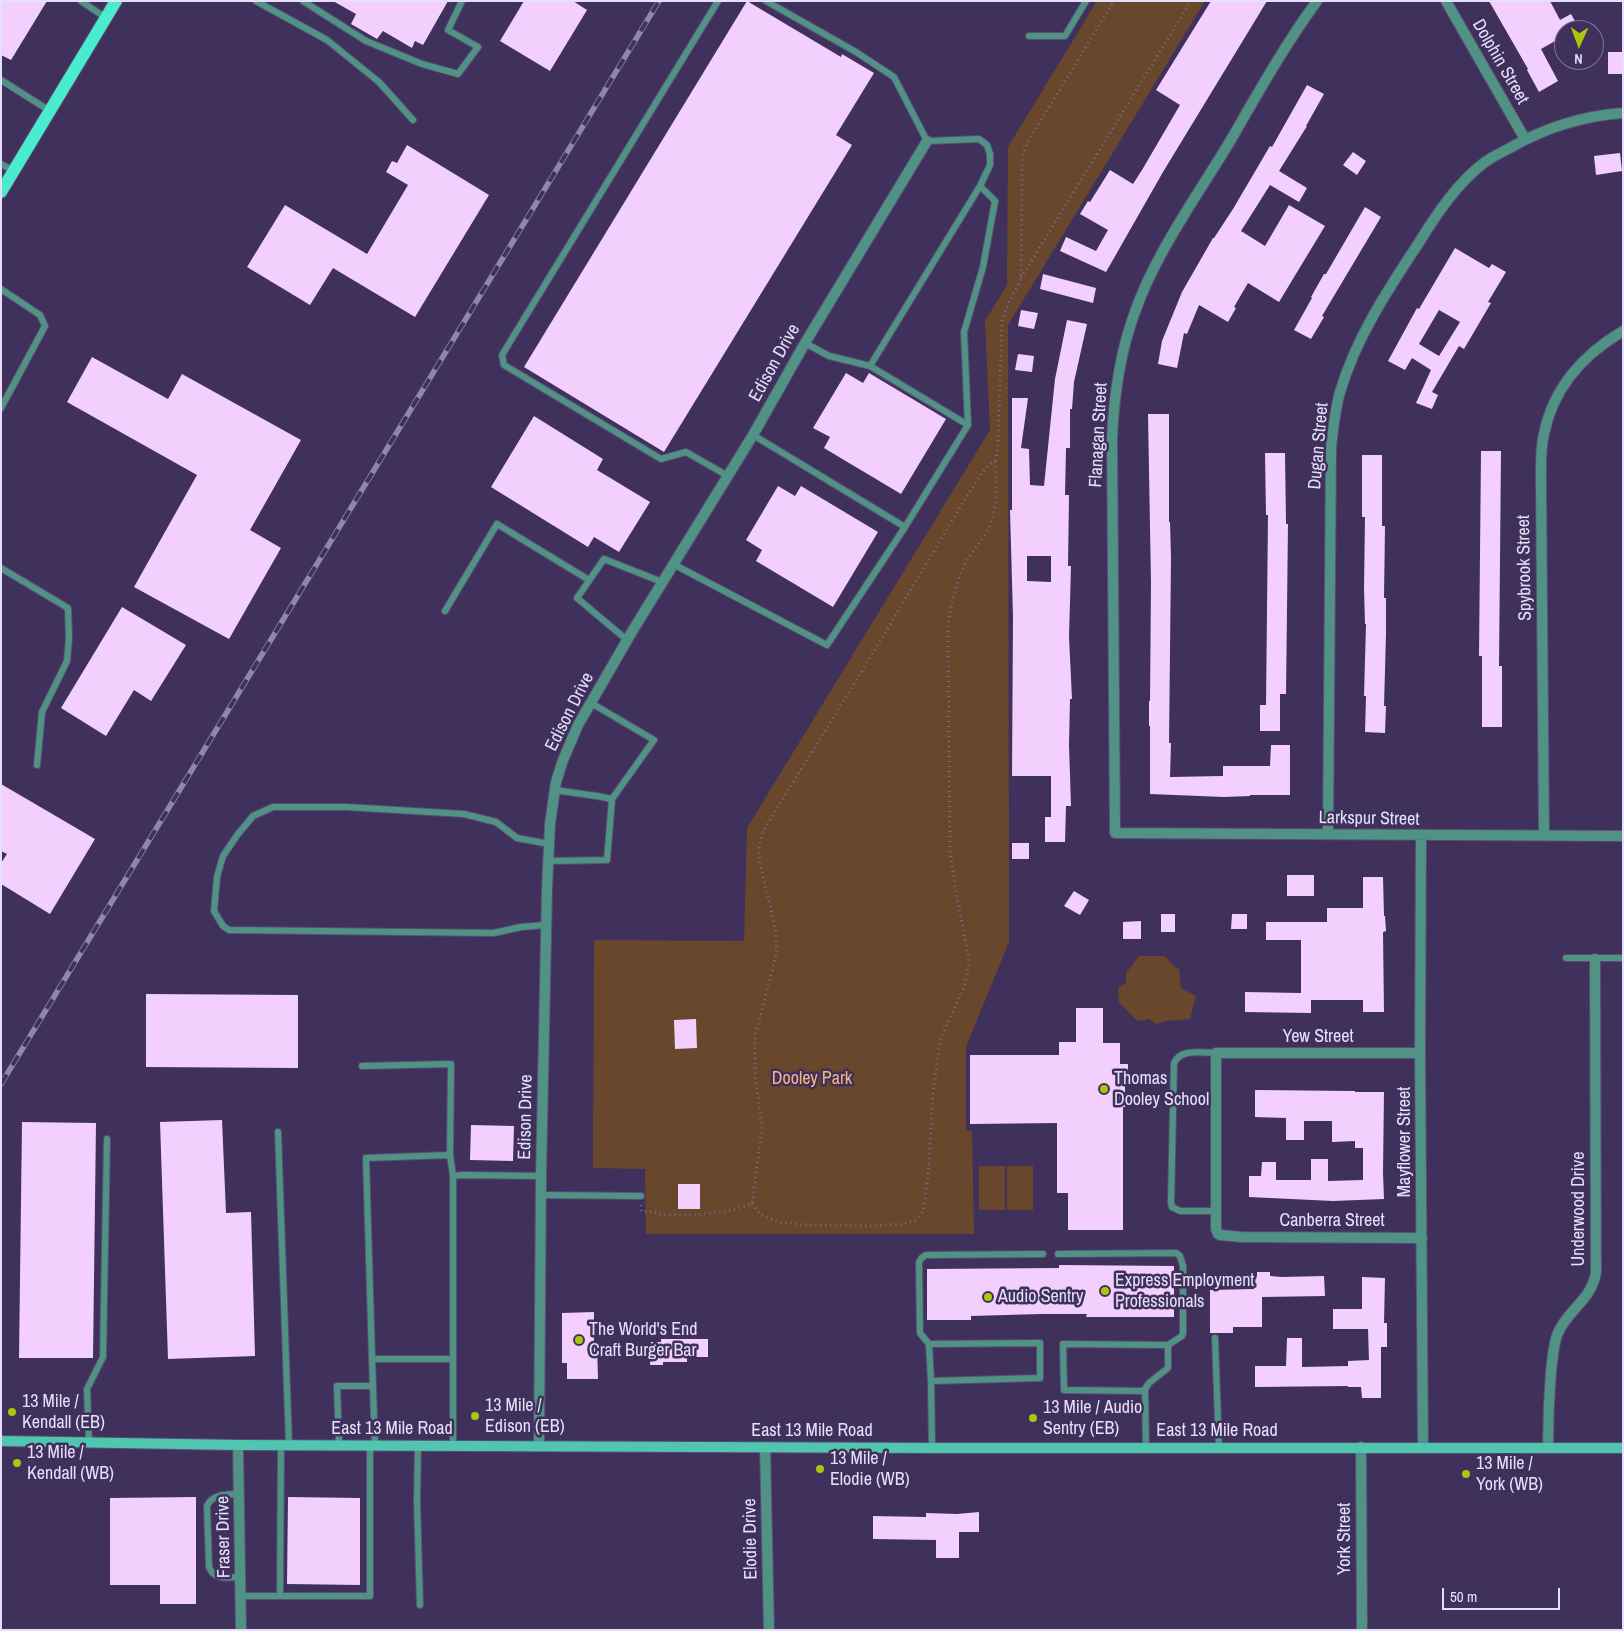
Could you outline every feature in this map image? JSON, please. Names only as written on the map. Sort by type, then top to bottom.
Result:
[{"type":"main road","points":[[1,192],[116,1]]},
{"type":"main road","name":"East 13 Mile Road","points":[[1,1441],[238,1445],[932,1448],[1623,1448]]},
{"type":"street","name":"Flanagan Street","points":[[1115,833],[1112,438],[1116,385],[1127,335],[1144,290],[1169,242],[1290,41],[1317,1]]},
{"type":"street","name":"Dolphin Street","points":[[1446,1],[1525,139]]},
{"type":"street","name":"Dugan Street","points":[[1328,834],[1331,458],[1334,422],[1340,393],[1352,358],[1369,322],[1433,220],[1458,188],[1485,162],[1525,139],[1562,124],[1604,114],[1623,113]]},
{"type":"street","name":"Edison Drive","points":[[539,1445],[541,1176],[548,862],[551,810],[562,760],[578,725],[627,640],[754,434],[804,343],[927,141]]},
{"type":"street","name":"Spybrook Street","points":[[1544,836],[1541,494],[1543,436],[1554,402],[1570,375],[1591,353],[1623,331]]},
{"type":"street","name":"Larkspur Street","points":[[1115,833],[1623,836]]},
{"type":"street","name":"Mayflower Street","points":[[1421,836],[1420,1052],[1423,1447]]},
{"type":"street","name":"Underwood Drive","points":[[1548,1447],[1548,1405],[1555,1342],[1562,1326],[1590,1291],[1596,1272],[1595,959]]},
{"type":"street","name":"Yew Street","points":[[1216,1053],[1420,1052]]},
{"type":"street","points":[[1216,1053],[1216,1211]]},
{"type":"street","name":"Canberra Street","points":[[1216,1211],[1216,1229],[1218,1234],[1224,1236],[1422,1238]]},
{"type":"street","name":"Fraser Drive","points":[[238,1445],[241,1630]]},
{"type":"street","name":"Elodie Drive","points":[[765,1447],[769,1630]]},
{"type":"street","name":"York Street","points":[[1360,1448],[1362,1630]]},
{"type":"lane","points":[[81,1],[106,18]]},
{"type":"lane","points":[[256,1],[327,40],[379,82],[413,120]]},
{"type":"lane","points":[[303,1],[366,41],[422,64],[458,74],[478,47],[448,30],[462,1]]},
{"type":"lane","points":[[718,1],[502,355],[504,365],[661,459],[686,452],[728,476]]},
{"type":"lane","points":[[766,1],[856,52],[894,77],[927,141],[979,139],[987,145],[990,154],[990,164],[980,186],[870,366]]},
{"type":"lane","points":[[1029,36],[1065,36],[1086,1]]},
{"type":"lane","points":[[1,80],[50,111]]},
{"type":"lane","points":[[1,164],[14,171]]},
{"type":"lane","points":[[673,564],[827,645],[905,527],[968,424],[964,332],[983,267],[995,201],[980,186]]},
{"type":"lane","points":[[1,290],[40,315],[46,326],[1,408]]},
{"type":"lane","points":[[804,343],[829,356],[870,366],[968,424]]},
{"type":"lane","points":[[754,434],[905,527]]},
{"type":"lane","points":[[445,611],[497,524],[589,580]]},
{"type":"lane","points":[[627,640],[577,598],[604,559],[662,582]]},
{"type":"lane","points":[[1,568],[68,608],[69,638],[67,661],[42,712],[37,765]]},
{"type":"lane","points":[[548,862],[607,860],[612,799],[654,740],[591,703]]},
{"type":"lane","points":[[554,790],[612,799]]},
{"type":"lane","points":[[546,925],[521,927],[494,933],[229,930],[223,926],[214,911],[217,877],[223,856],[253,816],[273,807],[346,807],[464,814],[496,822],[517,838],[549,844]]},
{"type":"lane","points":[[1566,958],[1623,958]]},
{"type":"lane","points":[[1216,1053],[1185,1053],[1177,1058],[1174,1064],[1171,1203],[1172,1207],[1180,1212],[1216,1211]]},
{"type":"lane","points":[[362,1066],[451,1064],[453,1445]]},
{"type":"lane","points":[[278,1132],[285,1444],[280,1596]]},
{"type":"lane","points":[[89,1442],[87,1389],[102,1356],[107,1139]]},
{"type":"lane","points":[[241,1596],[370,1596],[373,1386],[366,1158],[450,1155]]},
{"type":"lane","points":[[453,1176],[541,1176]]},
{"type":"lane","points":[[541,1195],[641,1196]]},
{"type":"lane","points":[[1058,1254],[1176,1253],[1180,1256],[1183,1266],[1182,1336],[1168,1345],[1063,1344],[1064,1390],[1144,1391]]},
{"type":"lane","points":[[932,1448],[929,1344],[920,1333],[920,1259],[926,1255],[1042,1254]]},
{"type":"lane","points":[[1216,1338],[1219,1448]]},
{"type":"lane","points":[[929,1344],[1040,1343],[1040,1378],[931,1380]]},
{"type":"lane","points":[[1146,1448],[1144,1391],[1149,1383],[1168,1368],[1168,1345]]},
{"type":"lane","points":[[372,1360],[453,1359]]},
{"type":"lane","points":[[339,1445],[337,1386],[373,1386]]},
{"type":"lane","points":[[418,1445],[416,1501],[420,1605]]},
{"type":"lane","points":[[240,1494],[216,1496],[210,1500],[207,1506],[209,1567],[211,1573],[215,1576],[241,1577]]},
{"type":"path","points":[[1021,279],[1022,165],[1024,151],[1114,1]]},
{"type":"path","points":[[995,460],[983,471],[962,504],[765,828],[760,840],[760,864],[776,926],[777,942],[776,955],[755,1037],[755,1074],[762,1128],[752,1204],[761,1215],[779,1222],[873,1226],[904,1224],[915,1220],[923,1212],[928,1176],[933,1093],[940,1040],[963,989],[969,960],[950,852],[948,626],[954,594],[961,573],[986,534],[992,520],[995,501],[995,460],[998,447],[1002,320],[1021,279],[1191,1]]},
{"type":"path","points":[[641,1196],[641,1211],[664,1215],[705,1214],[732,1210],[752,1204]]},
{"type":"green space","name":"Dooley Park","points":[[1097,1],[1205,1],[1008,325],[1009,942],[966,1047],[966,1131],[972,1131],[974,1234],[646,1234],[645,1169],[593,1168],[594,940],[744,941],[747,828],[990,430],[985,321],[1007,285],[1008,147]]},
{"type":"green space","points":[[1139,956],[1165,956],[1179,969],[1181,988],[1196,996],[1190,1019],[1166,1021],[1156,1024],[1149,1019],[1137,1021],[1119,1002],[1118,988],[1126,983],[1126,973]]},
{"type":"green space","points":[[979,1166],[1005,1166],[1005,1210],[979,1210]]},
{"type":"green space","points":[[1007,1166],[1033,1166],[1033,1210],[1007,1210]]},
{"type":"building","points":[[1,1],[47,1],[11,60],[1,55]]},
{"type":"building","points":[[333,1],[448,1],[423,45],[415,41],[412,48],[383,31],[377,39],[351,24],[356,14]]},
{"type":"building","points":[[524,1],[573,1],[587,10],[550,71],[500,41]]},
{"type":"building","points":[[747,1],[841,57],[842,54],[874,73],[836,135],[852,145],[664,452],[524,367]]},
{"type":"building","points":[[1211,1],[1267,1],[1163,172],[1106,272],[1060,251],[1066,237],[1096,251],[1108,230],[1080,214],[1088,201],[1090,202],[1110,170],[1133,184],[1142,170],[1180,105],[1156,90]]},
{"type":"building","points":[[1489,1],[1550,1],[1560,20],[1554,20],[1554,42],[1541,49],[1558,81],[1539,92]]},
{"type":"building","points":[[1571,14],[1574,20],[1560,20]]},
{"type":"building","points":[[1608,52],[1623,52],[1623,74],[1608,74]]},
{"type":"building","points":[[1307,85],[1324,94],[1279,171],[1307,188],[1299,202],[1270,185],[1241,231],[1265,246],[1289,205],[1325,226],[1279,302],[1248,283],[1234,307],[1236,308],[1228,322],[1199,305],[1187,334],[1184,333],[1177,368],[1158,364],[1162,341],[1182,292],[1270,146],[1272,147]]},
{"type":"building","points":[[407,145],[489,195],[415,317],[333,268],[310,305],[247,267],[285,205],[367,254],[408,185],[386,172],[392,161],[397,163]]},
{"type":"building","points":[[1353,152],[1366,161],[1357,175],[1343,165]]},
{"type":"building","points":[[1620,153],[1622,171],[1596,175],[1594,156]]},
{"type":"building","points":[[1365,207],[1381,217],[1322,316],[1324,317],[1311,339],[1294,330],[1324,274],[1326,274]]},
{"type":"building","points":[[1455,248],[1489,268],[1492,264],[1506,272],[1488,302],[1491,303],[1464,349],[1459,346],[1432,392],[1438,395],[1432,409],[1416,403],[1431,370],[1412,358],[1405,370],[1388,361],[1417,308],[1419,309]],"holes":[[[1439,310],[1460,322],[1439,356],[1419,344]]]},
{"type":"building","points":[[1043,274],[1096,288],[1093,303],[1040,289]]},
{"type":"building","points":[[1021,310],[1038,313],[1034,329],[1018,326]]},
{"type":"building","points":[[1067,320],[1087,324],[1074,382],[1072,409],[1070,409],[1070,448],[1066,448],[1065,495],[1069,495],[1068,566],[1071,566],[1069,637],[1072,699],[1070,699],[1069,745],[1071,806],[1066,806],[1065,842],[1045,842],[1045,817],[1051,817],[1051,776],[1012,776],[1013,617],[1010,510],[1012,510],[1012,398],[1028,398],[1021,448],[1029,449],[1030,485],[1044,486],[1055,379]],"holes":[[[1027,556],[1051,556],[1051,582],[1027,581]]]},
{"type":"building","points":[[1018,354],[1034,356],[1032,372],[1015,370]]},
{"type":"building","points":[[92,357],[168,399],[182,374],[301,440],[250,530],[281,548],[229,639],[134,587],[197,475],[67,402]]},
{"type":"building","points":[[846,373],[863,383],[869,373],[946,419],[901,494],[824,448],[830,437],[813,428]]},
{"type":"building","points":[[1148,414],[1169,414],[1171,558],[1170,777],[1223,776],[1223,766],[1270,766],[1271,745],[1290,745],[1290,795],[1224,797],[1150,794],[1151,583]]},
{"type":"building","points":[[534,416],[603,459],[597,470],[650,502],[619,552],[594,537],[588,547],[491,487]]},
{"type":"building","points":[[1481,451],[1501,451],[1499,666],[1502,666],[1502,727],[1482,727],[1482,656],[1479,656]]},
{"type":"building","points":[[1265,453],[1285,453],[1286,524],[1288,524],[1286,694],[1280,694],[1280,731],[1260,731],[1260,705],[1266,705],[1268,515],[1266,515]]},
{"type":"building","points":[[1362,455],[1382,455],[1382,526],[1385,526],[1384,598],[1386,598],[1385,733],[1365,732],[1365,517],[1362,517]]},
{"type":"building","points":[[778,486],[795,496],[801,486],[878,532],[833,607],[756,561],[762,550],[746,540]]},
{"type":"building","points":[[122,607],[186,645],[151,701],[134,690],[106,736],[61,708]]},
{"type":"building","points":[[1,784],[95,839],[50,914],[1,884],[1,863],[7,854],[1,851]]},
{"type":"building","points":[[1012,843],[1029,843],[1029,859],[1012,859]]},
{"type":"building","points":[[1287,875],[1314,875],[1314,896],[1287,896]]},
{"type":"building","points":[[1363,877],[1383,877],[1386,931],[1383,932],[1384,1012],[1363,1012],[1363,1000],[1311,1000],[1311,1013],[1245,1012],[1245,992],[1301,993],[1301,940],[1266,940],[1266,922],[1327,922],[1327,908],[1363,908]]},
{"type":"building","points":[[1074,891],[1089,900],[1080,915],[1064,906]]},
{"type":"building","points":[[1161,914],[1175,914],[1175,932],[1161,932]]},
{"type":"building","points":[[1232,914],[1247,914],[1247,929],[1231,929]]},
{"type":"building","points":[[1141,921],[1141,939],[1123,939],[1123,922]]},
{"type":"building","points":[[146,994],[298,995],[298,1068],[146,1067]]},
{"type":"building","points":[[1076,1008],[1103,1008],[1103,1043],[1120,1043],[1120,1064],[1128,1064],[1128,1085],[1125,1084],[1125,1107],[1123,1107],[1123,1230],[1068,1230],[1068,1193],[1057,1193],[1057,1123],[970,1124],[970,1055],[1059,1055],[1059,1042],[1076,1042]]},
{"type":"building","points":[[696,1019],[697,1048],[675,1049],[674,1020]]},
{"type":"building","points":[[1255,1090],[1384,1092],[1384,1199],[1333,1201],[1249,1197],[1249,1176],[1261,1176],[1262,1162],[1276,1162],[1276,1180],[1311,1180],[1311,1159],[1328,1159],[1328,1181],[1363,1180],[1363,1148],[1355,1148],[1355,1141],[1332,1142],[1332,1121],[1304,1121],[1304,1140],[1286,1140],[1286,1118],[1255,1117]]},
{"type":"building","points":[[222,1120],[226,1213],[251,1212],[255,1356],[168,1359],[160,1122]]},
{"type":"building","points":[[22,1122],[96,1123],[93,1358],[19,1358]]},
{"type":"building","points":[[471,1125],[514,1126],[513,1161],[470,1160]]},
{"type":"building","points":[[678,1184],[700,1184],[700,1209],[678,1209]]},
{"type":"building","points":[[1059,1265],[1174,1266],[1174,1317],[1086,1317],[1087,1314],[1041,1314],[971,1316],[971,1320],[927,1320],[927,1269],[1059,1268]]},
{"type":"building","points":[[1257,1272],[1270,1272],[1270,1276],[1282,1277],[1324,1276],[1325,1296],[1262,1297],[1262,1327],[1233,1327],[1233,1333],[1210,1333],[1210,1290],[1254,1289],[1254,1276],[1257,1276]]},
{"type":"building","points":[[1362,1277],[1385,1278],[1384,1323],[1387,1323],[1387,1347],[1381,1347],[1381,1398],[1362,1398],[1361,1387],[1255,1387],[1255,1366],[1286,1366],[1287,1338],[1302,1338],[1302,1367],[1348,1366],[1348,1361],[1369,1360],[1368,1329],[1333,1329],[1333,1309],[1362,1309]]},
{"type":"building","points":[[594,1312],[594,1344],[597,1344],[598,1379],[567,1379],[567,1363],[562,1363],[562,1313]]},
{"type":"building","points":[[661,1339],[708,1339],[708,1357],[687,1357],[687,1362],[663,1362],[663,1365],[650,1365],[651,1342],[661,1342]]},
{"type":"building","points":[[196,1497],[196,1604],[160,1604],[160,1585],[110,1585],[110,1498]]},
{"type":"building","points":[[288,1497],[360,1498],[360,1585],[287,1584]]},
{"type":"building","points":[[979,1512],[979,1532],[959,1532],[959,1558],[936,1558],[936,1540],[873,1539],[873,1516],[926,1517],[926,1513],[957,1514]]},
{"type":"railway","points":[[1,1084],[659,1]]},
{"type":"place","name":"Thomas Dooley School","points":[[1104,1089]]},
{"type":"place","name":"Express Employment Professionals","points":[[1105,1291]]},
{"type":"place","name":"Audio Sentry","points":[[988,1297]]},
{"type":"place","name":"The World's End Craft Burger Bar","points":[[579,1340]]},
{"type":"place","name":"13 Mile / Kendall (EB)","points":[[12,1412]]},
{"type":"place","name":"13 Mile / Edison (EB)","points":[[475,1416]]},
{"type":"place","name":"13 Mile / Audio Sentry (EB)","points":[[1033,1418]]},
{"type":"place","name":"13 Mile / Kendall (WB)","points":[[17,1463]]},
{"type":"place","name":"13 Mile / Elodie (WB)","points":[[820,1469]]},
{"type":"place","name":"13 Mile / York (WB)","points":[[1466,1474]]}]
